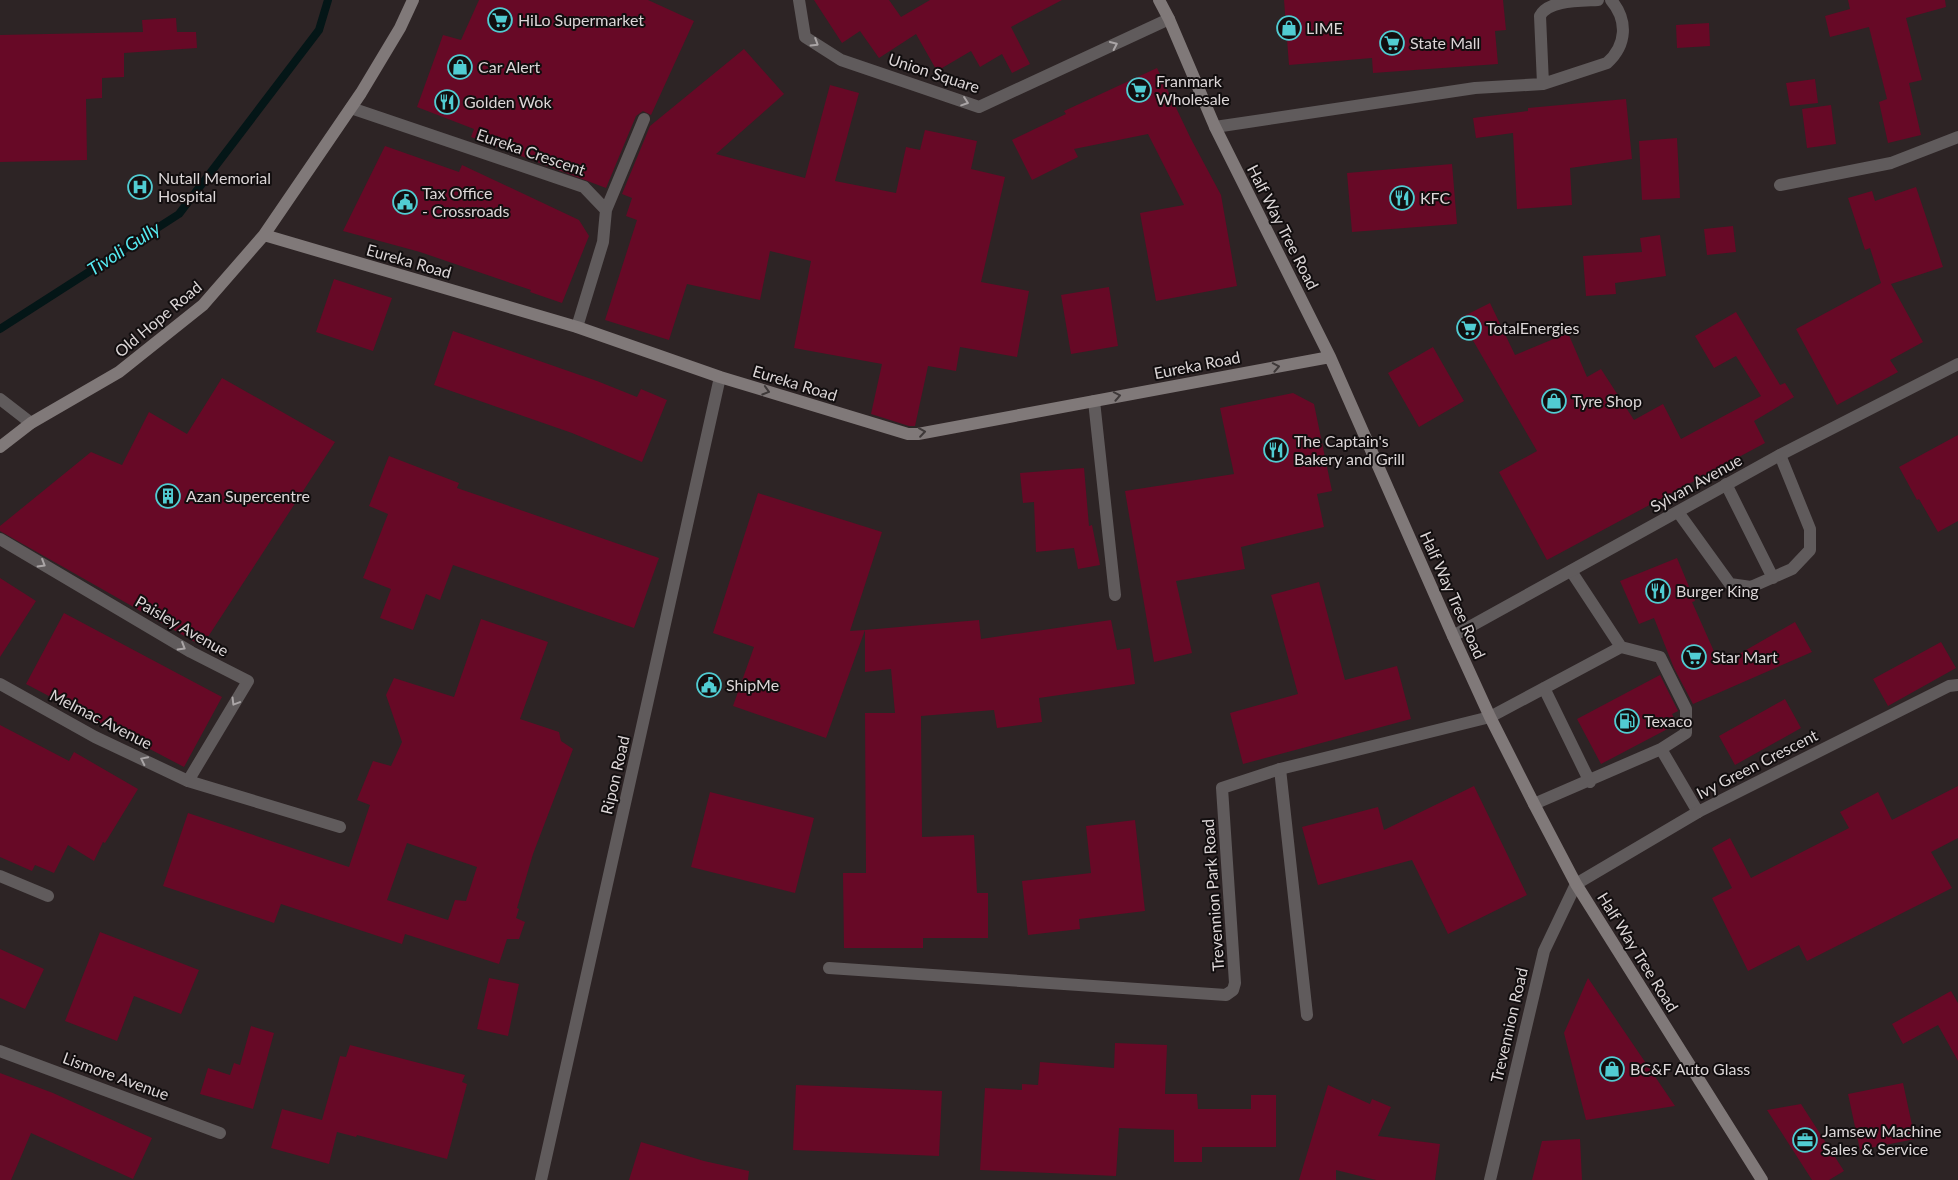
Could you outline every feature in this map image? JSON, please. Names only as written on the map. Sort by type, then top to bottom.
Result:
[{"type":"main road","name":"Old Hope Road","points":[[0,447],[31,423],[119,372],[203,305],[264,235],[350,108],[400,28],[413,0]]},
{"type":"main road","name":"Half Way Tree Road","points":[[1159,0],[1215,127],[1330,357],[1453,636],[1490,717],[1534,804],[1576,884],[1762,1180]]},
{"type":"main road","name":"Eureka Road","points":[[264,235],[577,327],[720,377],[908,434],[918,434],[1330,357]]},
{"type":"street","name":"Union Square","points":[[799,0],[805,37],[841,60],[980,106],[1169,19]]},
{"type":"street","points":[[1544,84],[1541,12],[1553,2],[1598,0]]},
{"type":"street","points":[[1215,127],[1475,88],[1544,84],[1607,63],[1614,57],[1622,41],[1623,23],[1621,14],[1611,0]]},
{"type":"street","name":"Eureka Crescent","points":[[350,108],[584,186],[606,210]]},
{"type":"street","points":[[577,327],[603,242],[606,210],[644,119]]},
{"type":"street","points":[[1780,185],[1891,163],[1958,137]]},
{"type":"street","name":"Sylvan Avenue","points":[[1453,636],[1726,484],[1958,364]]},
{"type":"street","name":"Ripon Road","points":[[541,1180],[720,377]]},
{"type":"street","points":[[0,399],[31,423]]},
{"type":"street","points":[[1094,401],[1115,595]]},
{"type":"street","points":[[1678,512],[1730,584],[1751,587],[1792,569],[1810,550],[1810,528],[1780,455]]},
{"type":"street","points":[[1726,484],[1773,578]]},
{"type":"street","name":"Paisley Avenue","points":[[0,539],[191,652],[248,681],[188,781]]},
{"type":"street","points":[[1534,804],[1590,782],[1662,749],[1686,733],[1686,710],[1660,657],[1621,647],[1571,571]]},
{"type":"street","name":"Trevennion Park Road","points":[[829,968],[1226,995],[1232,990],[1235,983],[1222,788],[1280,769],[1490,717],[1621,647]]},
{"type":"street","name":"Melmac Avenue","points":[[0,684],[95,737],[188,781],[340,827]]},
{"type":"street","name":"Ivy Green Crescent","points":[[1576,884],[1698,812],[1948,686],[1958,685]]},
{"type":"street","points":[[1544,688],[1590,782]]},
{"type":"street","points":[[1662,749],[1698,812]]},
{"type":"street","points":[[1280,769],[1307,1015]]},
{"type":"street","points":[[0,876],[48,896]]},
{"type":"street","name":"Trevennion Road","points":[[1490,1180],[1544,951],[1576,884]]},
{"type":"street","name":"Lismore Avenue","points":[[0,1050],[220,1133]]},
{"type":"building","points":[[479,0],[648,0],[694,21],[651,115],[643,111],[636,116],[606,188],[471,137],[474,129],[417,107],[443,35],[461,40]]},
{"type":"building","points":[[814,0],[889,0],[901,17],[930,0],[1062,0],[1011,27],[1030,64],[1012,73],[1002,54],[980,67],[971,51],[937,71],[916,34],[879,58],[860,31],[842,43]]},
{"type":"building","name":"State Mall","points":[[1284,0],[1503,0],[1506,30],[1495,31],[1498,64],[1373,73],[1372,58],[1289,65]]},
{"type":"building","points":[[1848,0],[1945,0],[1946,7],[1906,18],[1922,80],[1909,83],[1921,135],[1888,143],[1879,102],[1887,99],[1869,27],[1830,37],[1825,16],[1850,9]]},
{"type":"building","points":[[176,18],[177,32],[196,32],[197,48],[124,53],[124,77],[102,78],[102,98],[86,99],[87,160],[0,162],[0,35],[143,32],[142,20]]},
{"type":"building","points":[[1709,23],[1710,46],[1677,48],[1676,25]]},
{"type":"building","points":[[744,49],[784,94],[716,154],[805,178],[830,85],[859,93],[835,181],[896,193],[906,147],[920,150],[925,130],[977,141],[971,169],[1005,177],[981,282],[1029,291],[1017,357],[960,347],[956,371],[928,366],[915,426],[909,426],[871,414],[882,364],[794,348],[811,261],[770,251],[760,300],[687,284],[669,340],[605,320],[637,220],[626,216],[632,198],[622,194],[650,126]]},
{"type":"building","points":[[1157,68],[1191,139],[1221,195],[1237,286],[1156,301],[1140,213],[1184,205],[1148,134],[1074,149],[1078,157],[1032,180],[1012,140],[1066,114],[1064,111]]},
{"type":"building","points":[[1815,79],[1818,103],[1790,106],[1786,83]]},
{"type":"building","points":[[1626,99],[1632,159],[1570,168],[1572,205],[1517,209],[1513,133],[1476,138],[1473,118],[1528,111],[1528,108]]},
{"type":"building","points":[[1831,105],[1836,144],[1807,148],[1802,109]]},
{"type":"building","points":[[1677,138],[1680,198],[1642,200],[1639,141]]},
{"type":"building","points":[[385,146],[459,172],[462,165],[579,220],[589,236],[562,303],[530,292],[531,290],[420,252],[343,231]]},
{"type":"building","name":"KFC","points":[[1452,164],[1457,224],[1352,232],[1347,173]]},
{"type":"building","points":[[1916,187],[1943,267],[1891,284],[1923,342],[1890,360],[1898,372],[1837,405],[1796,329],[1881,283],[1870,248],[1865,250],[1848,198],[1872,191],[1875,201]]},
{"type":"building","points":[[1733,226],[1736,252],[1707,255],[1704,229]]},
{"type":"building","points":[[1660,235],[1666,276],[1615,283],[1616,294],[1586,296],[1583,256],[1642,252],[1640,238]]},
{"type":"building","points":[[334,279],[392,298],[373,351],[316,332]]},
{"type":"building","points":[[1109,287],[1118,346],[1071,354],[1061,295]]},
{"type":"building","points":[[1490,303],[1515,355],[1568,333],[1587,377],[1601,369],[1634,420],[1663,404],[1681,439],[1761,396],[1736,356],[1714,368],[1695,336],[1736,312],[1780,385],[1785,383],[1794,397],[1754,421],[1765,443],[1547,560],[1499,472],[1537,451],[1460,318]]},
{"type":"building","points":[[453,331],[597,381],[637,397],[641,389],[667,400],[642,462],[572,433],[434,385]]},
{"type":"building","points":[[1433,347],[1464,401],[1419,427],[1388,373]]},
{"type":"building","name":"Azan Supercentre","points":[[222,378],[335,442],[202,646],[0,531],[0,526],[91,452],[122,465],[149,412],[187,434]]},
{"type":"building","points":[[1293,393],[1314,404],[1332,491],[1317,494],[1324,527],[1241,547],[1245,569],[1176,581],[1192,653],[1154,662],[1125,491],[1234,474],[1220,408]]},
{"type":"building","points":[[1958,435],[1958,521],[1938,532],[1919,499],[1917,500],[1899,467]]},
{"type":"building","points":[[389,456],[459,483],[457,488],[659,558],[634,628],[453,565],[440,600],[426,594],[413,630],[380,618],[391,589],[363,578],[388,514],[369,506]]},
{"type":"building","points":[[1084,468],[1089,526],[1092,525],[1100,565],[1078,569],[1074,548],[1036,552],[1034,502],[1023,503],[1020,473]]},
{"type":"building","points":[[758,493],[882,532],[850,631],[865,630],[826,738],[733,706],[754,647],[713,633]]},
{"type":"building","points":[[1677,558],[1695,601],[1692,602],[1720,665],[1795,622],[1812,652],[1693,704],[1674,668],[1654,618],[1639,624],[1620,581]]},
{"type":"building","points":[[0,578],[36,601],[0,657]]},
{"type":"building","points":[[1319,582],[1345,680],[1397,666],[1411,719],[1243,764],[1230,713],[1298,694],[1271,595]]},
{"type":"building","points":[[64,613],[222,697],[184,767],[26,684]]},
{"type":"building","points":[[481,619],[548,642],[520,719],[559,732],[561,741],[573,749],[533,854],[517,908],[519,909],[516,918],[525,922],[519,939],[507,939],[499,964],[405,934],[402,944],[281,904],[274,923],[163,886],[188,813],[349,867],[370,805],[357,800],[373,761],[391,766],[402,742],[386,695],[394,678],[454,697]],"holes":[[[407,843],[477,867],[466,901],[455,900],[448,920],[387,900]]]},
{"type":"building","points":[[979,620],[981,639],[1111,620],[1117,650],[1130,648],[1135,684],[1039,698],[1042,722],[997,728],[994,710],[921,716],[922,837],[974,835],[977,893],[988,893],[988,938],[923,938],[923,948],[844,948],[843,873],[866,873],[865,713],[895,713],[891,669],[865,672],[865,630]]},
{"type":"building","points":[[1941,642],[1956,668],[1888,706],[1873,679]]},
{"type":"building","name":"Texaco","points":[[1660,675],[1678,711],[1672,714],[1677,724],[1601,764],[1577,719]]},
{"type":"building","points":[[1785,699],[1801,728],[1735,765],[1719,736]]},
{"type":"building","points":[[0,725],[69,761],[74,752],[138,789],[105,843],[103,842],[94,861],[68,845],[54,873],[35,865],[32,871],[0,857]]},
{"type":"building","points":[[1474,786],[1527,895],[1448,934],[1412,860],[1318,885],[1302,827],[1378,807],[1384,830]]},
{"type":"building","points":[[1958,786],[1958,838],[1931,852],[1952,888],[1807,961],[1799,945],[1748,971],[1712,898],[1732,888],[1712,848],[1730,838],[1751,878],[1849,828],[1840,812],[1878,792],[1892,820]]},
{"type":"building","points":[[710,792],[814,818],[795,893],[691,867]]},
{"type":"building","points":[[1135,820],[1145,911],[1079,919],[1080,929],[1028,935],[1022,881],[1091,873],[1086,826]]},
{"type":"building","points":[[100,932],[199,970],[181,1014],[134,996],[117,1041],[65,1021]]},
{"type":"building","points":[[0,949],[44,969],[25,1009],[0,998]]},
{"type":"building","points":[[489,978],[519,984],[508,1036],[477,1029]]},
{"type":"building","name":"BC&F Auto Glass","points":[[1588,978],[1675,1106],[1586,1120],[1564,1033]]},
{"type":"building","points":[[1951,991],[1958,1003],[1958,1061],[1938,1025],[1903,1044],[1892,1024]]},
{"type":"building","points":[[251,1026],[274,1033],[253,1109],[200,1094],[208,1068],[230,1075],[234,1063],[240,1065]]},
{"type":"building","points":[[1115,1043],[1167,1045],[1165,1094],[1197,1094],[1198,1109],[1251,1109],[1251,1095],[1276,1095],[1276,1147],[1202,1147],[1202,1162],[1174,1162],[1174,1130],[1119,1128],[1116,1176],[980,1170],[985,1088],[1022,1090],[1022,1084],[1038,1085],[1040,1062],[1114,1068]]},
{"type":"building","points":[[350,1045],[465,1075],[462,1082],[467,1084],[447,1159],[357,1135],[356,1137],[337,1132],[329,1164],[271,1148],[282,1109],[322,1120],[340,1056],[346,1057]]},
{"type":"building","points":[[0,1073],[53,1093],[152,1138],[133,1179],[31,1133],[11,1180],[0,1180]]},
{"type":"building","points":[[1903,1083],[1915,1139],[1860,1150],[1848,1094]]},
{"type":"building","points":[[796,1085],[942,1091],[939,1156],[793,1150]]},
{"type":"building","points":[[1328,1085],[1370,1104],[1372,1099],[1391,1107],[1378,1136],[1440,1144],[1435,1180],[1376,1180],[1336,1170],[1336,1180],[1299,1180]]},
{"type":"building","name":"Jamsew Machine Sales & Service","points":[[1801,1104],[1844,1171],[1829,1180],[1812,1180],[1767,1110]]},
{"type":"building","points":[[1580,1139],[1582,1180],[1532,1180],[1542,1141]]},
{"type":"building","points":[[641,1142],[704,1161],[749,1171],[748,1180],[629,1180]]},
{"type":"waterway","name":"Tivoli Gully","points":[[0,329],[179,214],[319,30],[328,0]]},
{"type":"place","name":"HiLo Supermarket","points":[[500,20]]},
{"type":"place","name":"LIME","points":[[1289,28]]},
{"type":"place","name":"State Mall","points":[[1392,43]]},
{"type":"place","name":"Car Alert","points":[[460,67]]},
{"type":"place","name":"Franmark Wholesale","points":[[1139,90]]},
{"type":"place","name":"Golden Wok","points":[[447,102]]},
{"type":"place","name":"Nutall Memorial Hospital","points":[[140,187]]},
{"type":"place","name":"KFC","points":[[1402,198]]},
{"type":"place","name":"Tax Office - Crossroads","points":[[405,202]]},
{"type":"place","name":"TotalEnergies","points":[[1469,328]]},
{"type":"place","name":"Tyre Shop","points":[[1554,401]]},
{"type":"place","name":"The Captain's Bakery and Grill","points":[[1276,450]]},
{"type":"place","name":"Azan Supercentre","points":[[168,496]]},
{"type":"place","name":"Burger King","points":[[1658,591]]},
{"type":"place","name":"Star Mart","points":[[1694,657]]},
{"type":"place","name":"ShipMe","points":[[709,685]]},
{"type":"place","name":"Texaco","points":[[1627,721]]},
{"type":"place","name":"BC&F Auto Glass","points":[[1612,1069]]},
{"type":"place","name":"Jamsew Machine Sales & Service","points":[[1805,1140]]}]
